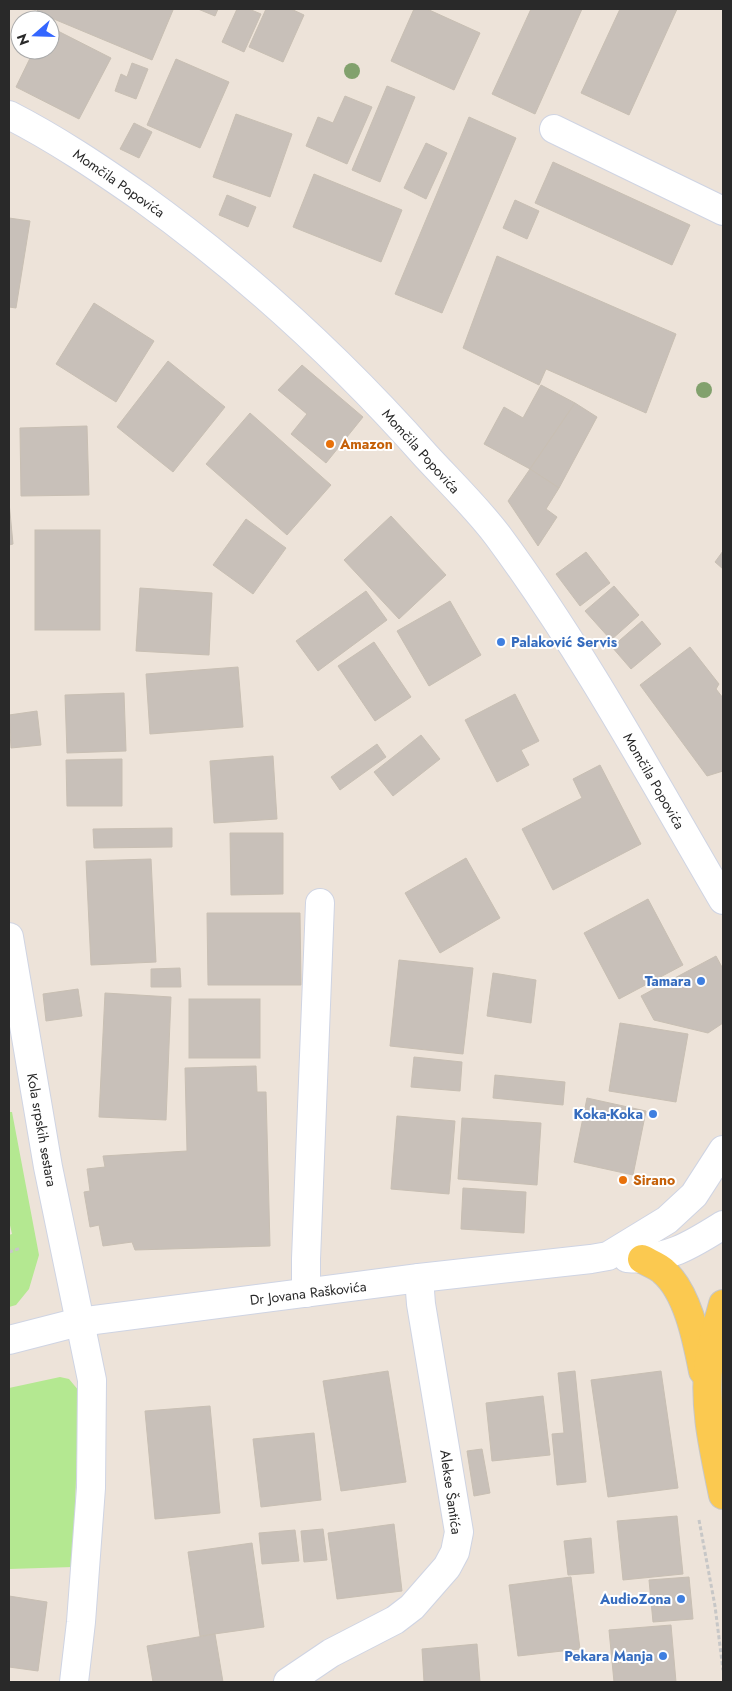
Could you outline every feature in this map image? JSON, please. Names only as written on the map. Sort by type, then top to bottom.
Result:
[{"type":"main road","points":[[642,1260],[663,1270],[677,1288],[693,1322],[707,1389],[709,1424],[722,1486]]},
{"type":"main road","points":[[707,1389],[710,1360],[723,1304]]},
{"type":"main road","points":[[722,1486],[723,1450]]},
{"type":"street","name":"Momčila Popovića","points":[[9,116],[79,154],[182,227],[228,263],[384,408],[496,533],[530,581],[611,707],[723,900]]},
{"type":"street","points":[[554,129],[723,210]]},
{"type":"street","name":"Momčila Popovića","points":[[689,841],[723,868]]},
{"type":"street","points":[[306,1293],[320,903]]},
{"type":"street","name":"Kola srpskih sestara","points":[[9,937],[48,1167],[79,1322]]},
{"type":"street","name":"Dr Jovana Raškovića","points":[[608,1256],[667,1220],[694,1196],[723,1150]]},
{"type":"street","name":"Dr Jovana Raškovića","points":[[9,1340],[79,1322],[419,1278],[608,1256],[642,1260],[678,1252],[723,1225]]},
{"type":"street","name":"Alekse Šantića","points":[[288,1682],[331,1653],[395,1620],[412,1607],[446,1567],[455,1552],[459,1532],[421,1304],[419,1278]]},
{"type":"street","points":[[74,1682],[91,1488],[92,1380],[79,1322]]},
{"type":"path","points":[[9,1252],[21,1248]]},
{"type":"path","points":[[699,1519],[715,1606],[723,1670]]},
{"type":"green space","points":[[9,1112],[12,1112],[39,1255],[29,1289],[16,1305],[9,1307],[9,1235],[12,1234],[9,1221]]},
{"type":"green space","points":[[60,1377],[69,1379],[79,1391],[73,1567],[9,1569],[9,1388]]},
{"type":"building","points":[[170,9],[173,10],[152,60],[60,22],[60,10],[38,10]]},
{"type":"building","points":[[198,9],[218,9],[215,16]]},
{"type":"building","points":[[237,9],[249,9],[261,14],[244,52],[222,42]]},
{"type":"building","points":[[266,9],[291,9],[304,15],[283,62],[249,47]]},
{"type":"building","points":[[414,9],[427,9],[480,33],[454,90],[391,61]]},
{"type":"building","points":[[531,9],[582,9],[535,114],[492,94]]},
{"type":"building","points":[[620,9],[677,9],[629,115],[581,93]]},
{"type":"building","points":[[60,32],[111,58],[79,119],[16,87],[29,60],[60,60]]},
{"type":"building","points":[[176,59],[229,82],[200,148],[147,125]]},
{"type":"building","points":[[132,63],[148,69],[136,99],[115,91],[121,74],[127,77]]},
{"type":"building","points":[[387,86],[415,97],[380,182],[352,170]]},
{"type":"building","points":[[345,96],[372,107],[347,164],[306,146],[318,117],[333,123]]},
{"type":"building","points":[[236,114],[292,134],[270,197],[213,177]]},
{"type":"building","points":[[469,117],[516,138],[442,313],[395,294]]},
{"type":"building","points":[[134,123],[152,132],[139,158],[120,149]]},
{"type":"building","points":[[426,143],[447,153],[426,199],[404,188]]},
{"type":"building","points":[[553,162],[690,225],[672,265],[535,203]]},
{"type":"building","points":[[314,174],[402,210],[381,262],[293,227]]},
{"type":"building","points":[[227,195],[256,207],[248,227],[219,215]]},
{"type":"building","points":[[515,200],[539,211],[527,239],[503,228]]},
{"type":"building","points":[[9,218],[30,221],[16,308],[9,307]]},
{"type":"building","points":[[497,256],[676,334],[646,413],[546,369],[539,385],[463,348]]},
{"type":"building","points":[[94,303],[154,341],[116,402],[56,364]]},
{"type":"building","points":[[168,361],[225,407],[173,472],[117,427]]},
{"type":"building","points":[[302,365],[363,417],[326,463],[291,434],[307,414],[278,390]]},
{"type":"building","points":[[541,385],[575,403],[530,469],[484,444],[504,407],[523,418]]},
{"type":"building","points":[[575,403],[597,417],[559,488],[530,469]]},
{"type":"building","points":[[250,413],[331,485],[287,535],[206,464]]},
{"type":"building","points":[[87,426],[89,495],[21,496],[20,428]]},
{"type":"building","points":[[530,469],[559,488],[546,509],[557,517],[538,546],[508,501]]},
{"type":"building","points":[[9,502],[13,544],[9,545]]},
{"type":"building","points":[[391,516],[446,575],[399,619],[344,560]]},
{"type":"building","points":[[246,519],[286,548],[253,594],[213,565]]},
{"type":"building","points":[[35,530],[100,530],[100,630],[35,630]]},
{"type":"building","points":[[723,551],[723,569],[715,562]]},
{"type":"building","points":[[586,552],[610,583],[580,606],[556,574]]},
{"type":"building","points":[[614,586],[639,615],[611,640],[585,611]]},
{"type":"building","points":[[140,588],[212,593],[209,655],[136,651]]},
{"type":"building","points":[[366,591],[387,620],[318,671],[296,641]]},
{"type":"building","points":[[450,601],[481,655],[429,686],[397,631]]},
{"type":"building","points":[[642,621],[661,644],[631,669],[612,647]]},
{"type":"building","points":[[374,642],[411,697],[375,721],[338,666]]},
{"type":"building","points":[[690,647],[719,684],[716,689],[723,698],[723,771],[707,776],[640,685]]},
{"type":"building","points":[[238,667],[243,727],[150,734],[146,674]]},
{"type":"building","points":[[124,693],[126,751],[67,753],[65,695]]},
{"type":"building","points":[[515,694],[539,741],[521,750],[529,765],[497,782],[465,720]]},
{"type":"building","points":[[37,711],[41,745],[11,748],[9,715]]},
{"type":"building","points":[[421,735],[440,759],[393,796],[374,772]]},
{"type":"building","points":[[377,744],[386,757],[340,790],[331,777]]},
{"type":"building","points":[[273,756],[277,819],[214,823],[210,761]]},
{"type":"building","points":[[122,759],[122,806],[67,806],[66,760]]},
{"type":"building","points":[[600,765],[641,844],[553,890],[522,829],[582,798],[573,779]]},
{"type":"building","points":[[172,828],[172,847],[94,848],[93,829]]},
{"type":"building","points":[[230,833],[283,833],[283,894],[231,895]]},
{"type":"building","points":[[466,858],[500,918],[440,953],[405,893]]},
{"type":"building","points":[[151,859],[156,962],[91,965],[86,861]]},
{"type":"building","points":[[648,899],[683,965],[619,999],[584,933]]},
{"type":"building","points":[[207,913],[300,913],[301,985],[208,985]]},
{"type":"building","points":[[716,956],[723,969],[723,1023],[708,1033],[654,1020],[641,996]]},
{"type":"building","points":[[399,960],[473,968],[463,1054],[390,1046]]},
{"type":"building","points":[[180,968],[181,987],[151,987],[151,969]]},
{"type":"building","points":[[493,973],[536,980],[531,1023],[487,1016]]},
{"type":"building","points":[[78,989],[82,1016],[46,1021],[43,994]]},
{"type":"building","points":[[105,993],[171,997],[166,1120],[99,1117]]},
{"type":"building","points":[[189,999],[260,999],[260,1058],[189,1058]]},
{"type":"building","points":[[620,1023],[688,1034],[676,1102],[609,1091]]},
{"type":"building","points":[[414,1057],[462,1062],[460,1091],[411,1087]]},
{"type":"building","points":[[256,1066],[257,1092],[266,1092],[270,1246],[135,1250],[132,1242],[103,1246],[99,1225],[90,1227],[84,1192],[90,1191],[87,1169],[105,1167],[103,1156],[187,1151],[185,1068]]},
{"type":"building","points":[[495,1075],[565,1082],[563,1105],[493,1098]]},
{"type":"building","points":[[587,1098],[646,1111],[633,1175],[574,1162]]},
{"type":"building","points":[[397,1116],[455,1121],[449,1194],[391,1189]]},
{"type":"building","points":[[462,1118],[541,1123],[537,1185],[458,1179]]},
{"type":"building","points":[[463,1188],[526,1192],[524,1233],[461,1229]]},
{"type":"building","points":[[388,1371],[406,1482],[341,1491],[323,1381]]},
{"type":"building","points":[[575,1371],[586,1482],[557,1485],[552,1434],[564,1433],[558,1373]]},
{"type":"building","points":[[661,1371],[678,1488],[608,1497],[591,1380]]},
{"type":"building","points":[[543,1396],[550,1455],[492,1461],[486,1403]]},
{"type":"building","points":[[210,1406],[220,1513],[155,1519],[145,1411]]},
{"type":"building","points":[[314,1433],[321,1500],[261,1507],[253,1439]]},
{"type":"building","points":[[482,1449],[490,1493],[474,1496],[467,1451]]},
{"type":"building","points":[[677,1516],[683,1574],[623,1580],[617,1521]]},
{"type":"building","points":[[394,1524],[402,1591],[337,1599],[328,1533]]},
{"type":"building","points":[[323,1529],[327,1560],[304,1562],[301,1531]]},
{"type":"building","points":[[295,1530],[299,1561],[262,1564],[259,1533]]},
{"type":"building","points":[[591,1538],[594,1573],[568,1575],[564,1541]]},
{"type":"building","points":[[252,1543],[264,1627],[200,1636],[188,1552]]},
{"type":"building","points":[[571,1577],[580,1649],[518,1656],[509,1585]]},
{"type":"building","points":[[689,1577],[693,1619],[653,1622],[649,1580]]},
{"type":"building","points":[[9,1596],[47,1602],[38,1671],[9,1667]]},
{"type":"building","points":[[671,1625],[676,1682],[614,1682],[609,1630]]},
{"type":"building","points":[[215,1634],[223,1682],[153,1682],[147,1646]]},
{"type":"building","points":[[477,1644],[480,1682],[424,1682],[422,1649]]},
{"type":"place","name":"Amazon","points":[[330,444]]},
{"type":"place","name":"Palaković Servis","points":[[501,642]]},
{"type":"place","name":"Tamara","points":[[701,981]]},
{"type":"place","name":"Koka-Koka","points":[[653,1114]]},
{"type":"place","name":"Sirano","points":[[623,1180]]},
{"type":"place","name":"AudioZona","points":[[681,1599]]},
{"type":"place","name":"Pekara Manja","points":[[663,1656]]}]
